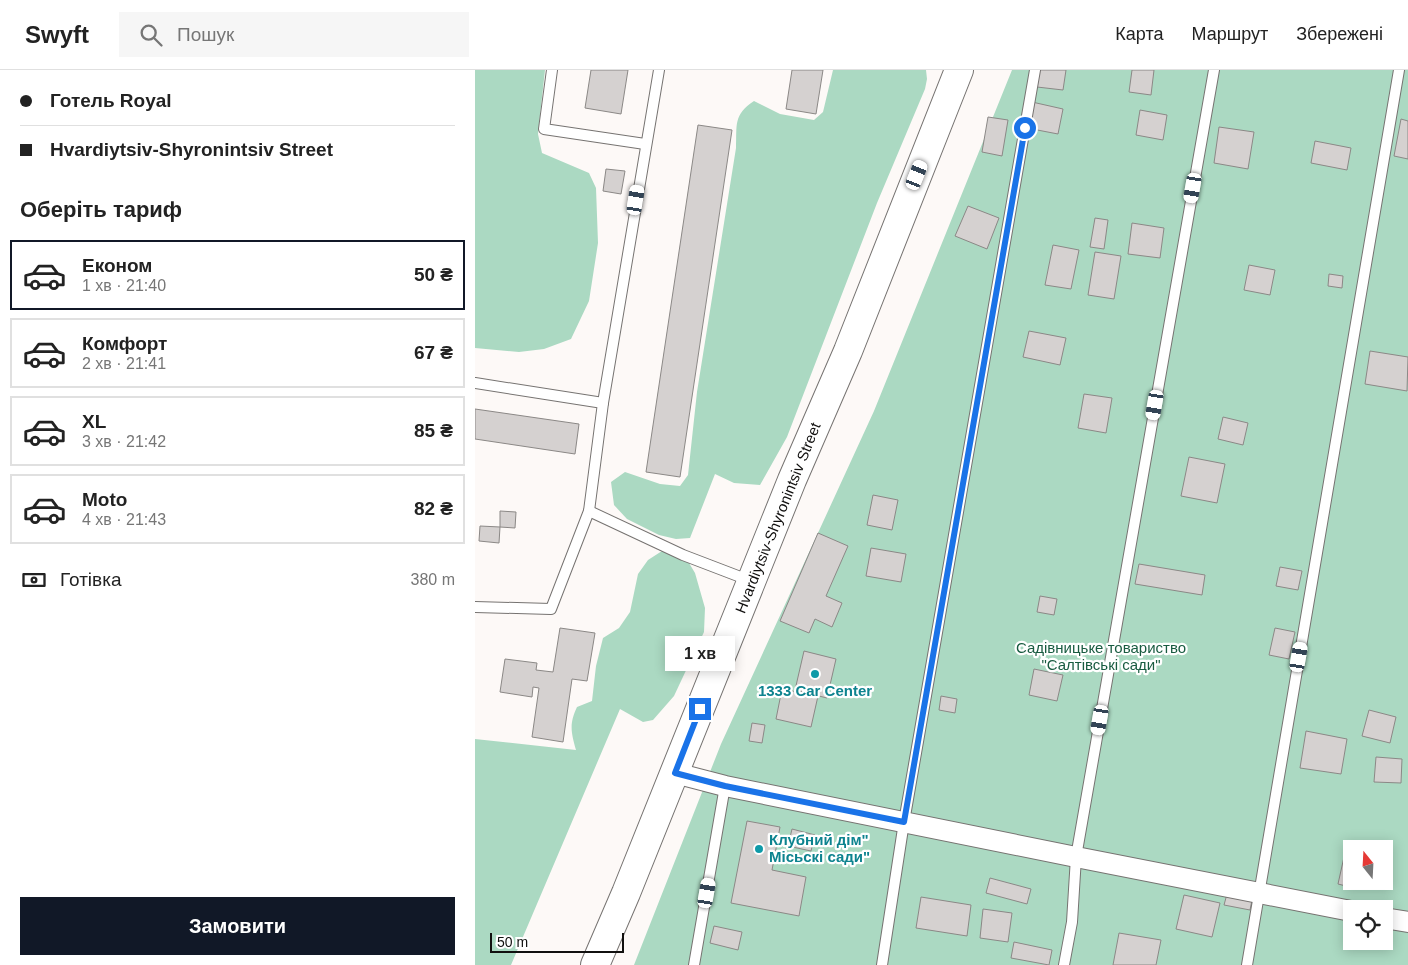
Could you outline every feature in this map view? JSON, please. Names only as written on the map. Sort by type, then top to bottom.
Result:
[{"type":"main road","name":"Hvardiytsiv-Shyronintsiv Street","points":[[595,965],[675,773],[792,480],[848,350],[959,70]]},
{"type":"street","points":[[675,773],[725,786],[1343,909]]},
{"type":"street","points":[[1393,920],[1408,922]]},
{"type":"lane","points":[[553,70],[544,129],[645,144]]},
{"type":"lane","points":[[475,607],[551,609],[589,511],[603,403],[645,144],[659,70]]},
{"type":"lane","points":[[882,965],[904,822],[1035,70]]},
{"type":"lane","points":[[1063,965],[1072,922],[1076,857],[1214,70]]},
{"type":"lane","points":[[1247,965],[1399,70]]},
{"type":"lane","points":[[475,383],[603,403]]},
{"type":"lane","points":[[589,511],[683,554],[751,581]]},
{"type":"lane","points":[[694,965],[725,786]]},
{"type":"green space","points":[[475,70],[545,70],[538,134],[542,153],[589,173],[596,188],[598,243],[589,301],[571,339],[544,349],[519,352],[475,348]]},
{"type":"green space","points":[[833,70],[926,70],[927,79],[925,89],[877,203],[787,437],[760,485],[734,483],[715,474],[690,538],[676,539],[659,535],[627,519],[614,505],[611,482],[625,472],[660,484],[680,486],[688,475],[697,392],[736,148],[737,121],[742,111],[754,101],[780,114],[814,120],[823,112]]},
{"type":"green space","name":"Садівницьке товариство \"Салтівські сади\"","points":[[1012,70],[1408,70],[1408,965],[634,965],[721,744],[874,411]]},
{"type":"green space","points":[[662,551],[689,563],[695,573],[705,608],[704,632],[674,696],[653,720],[643,722],[620,709],[511,965],[475,965],[475,739],[576,750],[572,733],[573,718],[577,707],[592,701],[596,666],[603,638],[619,628],[630,612],[638,574],[648,560]]},
{"type":"building","points":[[591,70],[628,70],[621,114],[585,108]]},
{"type":"building","points":[[792,70],[823,70],[816,114],[786,109]]},
{"type":"building","points":[[1039,70],[1066,70],[1063,90],[1037,87]]},
{"type":"building","points":[[1132,70],[1154,70],[1151,95],[1129,92]]},
{"type":"building","points":[[1032,102],[1063,109],[1058,134],[1027,128]]},
{"type":"building","points":[[1140,110],[1167,115],[1163,140],[1136,135]]},
{"type":"building","points":[[988,117],[1008,120],[1002,156],[982,152]]},
{"type":"building","points":[[1401,119],[1408,121],[1408,159],[1394,156]]},
{"type":"building","points":[[698,125],[732,130],[680,477],[646,472]]},
{"type":"building","points":[[1219,127],[1254,132],[1248,169],[1214,163]]},
{"type":"building","points":[[1315,141],[1351,148],[1347,170],[1311,163]]},
{"type":"building","points":[[606,169],[625,171],[621,194],[603,191]]},
{"type":"building","points":[[968,206],[999,218],[987,249],[955,236]]},
{"type":"building","points":[[1095,218],[1108,220],[1104,249],[1090,247]]},
{"type":"building","points":[[1132,223],[1164,228],[1160,258],[1128,254]]},
{"type":"building","points":[[1053,245],[1079,250],[1071,289],[1045,285]]},
{"type":"building","points":[[1095,252],[1121,256],[1114,299],[1088,295]]},
{"type":"building","points":[[1249,265],[1275,270],[1270,295],[1244,290]]},
{"type":"building","points":[[1329,274],[1343,276],[1342,288],[1328,286]]},
{"type":"building","points":[[1029,331],[1066,338],[1060,365],[1023,357]]},
{"type":"building","points":[[1370,351],[1408,357],[1407,391],[1365,384]]},
{"type":"building","points":[[1084,394],[1112,398],[1106,433],[1078,428]]},
{"type":"building","points":[[475,409],[579,424],[575,454],[475,439]]},
{"type":"building","points":[[1223,417],[1248,423],[1243,445],[1218,439]]},
{"type":"building","points":[[1189,457],[1225,464],[1217,503],[1181,496]]},
{"type":"building","points":[[873,495],[898,500],[892,530],[867,525]]},
{"type":"building","points":[[500,511],[516,512],[515,528],[500,527]]},
{"type":"building","points":[[480,526],[500,527],[499,543],[479,541]]},
{"type":"building","points":[[818,533],[848,546],[826,596],[842,603],[832,627],[815,619],[809,633],[780,621]]},
{"type":"building","points":[[871,548],[906,554],[901,582],[866,576]]},
{"type":"building","points":[[1139,564],[1205,575],[1202,595],[1135,584]]},
{"type":"building","points":[[1280,567],[1302,571],[1298,590],[1276,586]]},
{"type":"building","points":[[1040,596],[1057,599],[1054,615],[1037,612]]},
{"type":"building","points":[[560,628],[595,633],[587,681],[572,679],[563,742],[532,737],[539,688],[533,687],[532,697],[500,692],[505,659],[537,663],[536,670],[553,672]]},
{"type":"building","points":[[1275,628],[1295,632],[1289,659],[1269,655]]},
{"type":"building","name":"1333 Car Center","points":[[804,651],[836,659],[827,698],[795,690]]},
{"type":"building","points":[[1034,669],[1063,675],[1057,701],[1029,695]]},
{"type":"building","points":[[782,689],[818,696],[811,727],[776,719]]},
{"type":"building","points":[[941,696],[957,699],[955,713],[939,710]]},
{"type":"building","points":[[1369,710],[1396,717],[1390,743],[1362,736]]},
{"type":"building","points":[[752,723],[765,725],[762,743],[749,741]]},
{"type":"building","points":[[1306,731],[1347,739],[1341,774],[1300,768]]},
{"type":"building","points":[[1376,757],[1402,759],[1401,783],[1374,782]]},
{"type":"building","name":"Клубний дім\" Місьскі сади\"","points":[[747,821],[780,827],[772,870],[806,877],[799,916],[731,903]]},
{"type":"building","points":[[792,829],[815,835],[811,851],[788,846]]},
{"type":"building","points":[[1343,862],[1343,885],[1338,884]]},
{"type":"building","points":[[990,878],[1031,889],[1027,904],[986,893]]},
{"type":"building","points":[[1227,894],[1252,900],[1250,910],[1224,905]]},
{"type":"building","points":[[1184,895],[1220,903],[1212,937],[1176,929]]},
{"type":"building","points":[[921,897],[971,905],[967,936],[916,928]]},
{"type":"building","points":[[983,909],[1012,913],[1008,942],[980,938]]},
{"type":"building","points":[[714,926],[742,932],[738,950],[710,943]]},
{"type":"building","points":[[1119,933],[1161,940],[1156,965],[1113,965]]},
{"type":"building","points":[[1014,942],[1052,950],[1049,965],[1011,958]]},
{"type":"place","name":"1333 Car Center","points":[[815,674]]},
{"type":"place","name":"Клубний дім\" Місьскі сади\"","points":[[759,849]]},
{"type":"route","points":[[700,709],[675,773],[725,786],[904,822],[1025,128]]}]
